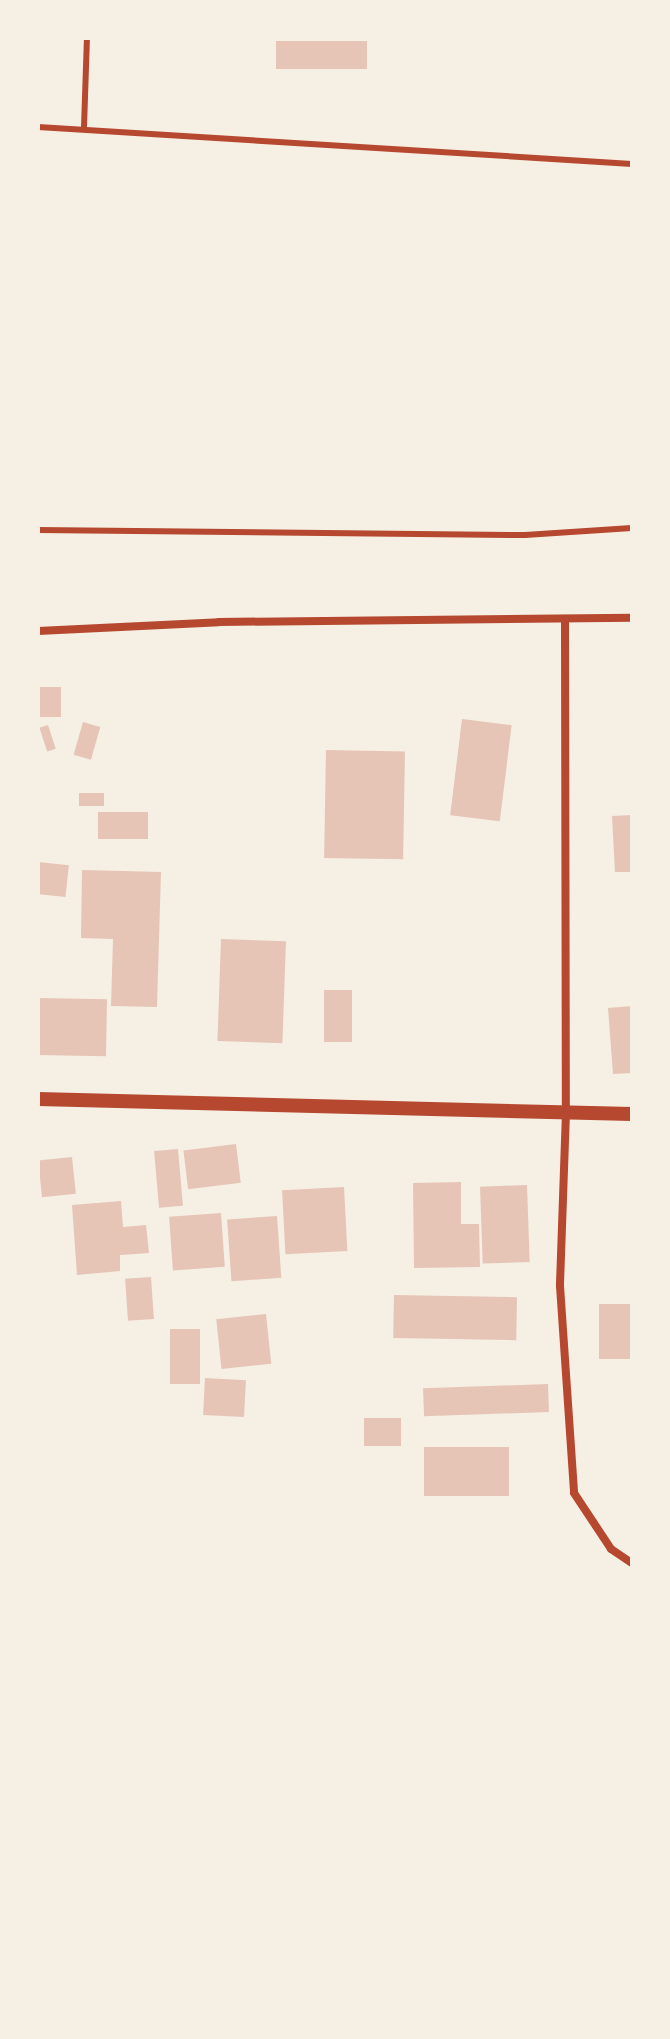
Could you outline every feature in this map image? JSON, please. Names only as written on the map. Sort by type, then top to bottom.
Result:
[{"type":"street","points":[[38,631],[219,622],[632,618]]},
{"type":"street","points":[[565,619],[566,1112],[560,1286],[574,1493],[611,1549],[632,1563]]},
{"type":"street","points":[[38,1099],[632,1114]]},
{"type":"lane","points":[[84,127],[87,38]]},
{"type":"lane","points":[[38,127],[84,127],[632,164]]},
{"type":"lane","points":[[38,530],[525,535],[632,528]]},
{"type":"building","points":[[276,41],[367,41],[367,69],[276,69]]},
{"type":"building","points":[[38,687],[61,687],[61,717],[38,717]]},
{"type":"building","points":[[462,719],[512,725],[500,821],[450,815]]},
{"type":"building","points":[[83,722],[100,727],[91,760],[74,755]]},
{"type":"building","points":[[48,725],[56,749],[47,752],[39,728]]},
{"type":"building","points":[[326,750],[405,751],[403,859],[324,858]]},
{"type":"building","points":[[79,793],[104,793],[104,806],[79,806]]},
{"type":"building","points":[[98,812],[148,812],[148,839],[98,839]]},
{"type":"building","points":[[632,815],[632,872],[615,872],[612,816]]},
{"type":"building","points":[[38,862],[69,865],[65,897],[38,894]]},
{"type":"building","points":[[82,870],[161,872],[157,1007],[111,1006],[113,939],[81,938]]},
{"type":"building","points":[[221,939],[286,941],[282,1043],[217,1041]]},
{"type":"building","points":[[324,990],[352,990],[352,1042],[324,1042]]},
{"type":"building","points":[[38,998],[107,999],[106,1056],[38,1055]]},
{"type":"building","points":[[632,1006],[632,1073],[613,1074],[608,1008]]},
{"type":"building","points":[[236,1144],[241,1183],[188,1189],[183,1150]]},
{"type":"building","points":[[178,1149],[183,1206],[159,1208],[154,1151]]},
{"type":"building","points":[[72,1157],[76,1194],[42,1197],[38,1161]]},
{"type":"building","points":[[461,1182],[461,1224],[479,1224],[480,1267],[414,1268],[413,1183]]},
{"type":"building","points":[[527,1185],[530,1262],[483,1264],[480,1187]]},
{"type":"building","points":[[344,1187],[347,1251],[285,1254],[282,1190]]},
{"type":"building","points":[[121,1201],[123,1227],[146,1225],[149,1253],[120,1255],[120,1271],[77,1275],[72,1205]]},
{"type":"building","points":[[221,1213],[225,1267],[173,1270],[169,1217]]},
{"type":"building","points":[[277,1216],[281,1278],[231,1281],[227,1219]]},
{"type":"building","points":[[151,1277],[154,1319],[128,1321],[125,1279]]},
{"type":"building","points":[[394,1295],[517,1297],[516,1340],[393,1338]]},
{"type":"building","points":[[599,1304],[632,1304],[632,1359],[599,1359]]},
{"type":"building","points":[[266,1314],[271,1364],[222,1369],[216,1319]]},
{"type":"building","points":[[170,1329],[200,1329],[200,1384],[170,1384]]},
{"type":"building","points":[[205,1378],[246,1380],[244,1417],[203,1415]]},
{"type":"building","points":[[548,1384],[549,1412],[424,1416],[423,1388]]},
{"type":"building","points":[[364,1418],[401,1418],[401,1446],[364,1446]]},
{"type":"building","points":[[424,1447],[509,1447],[509,1496],[424,1496]]}]
